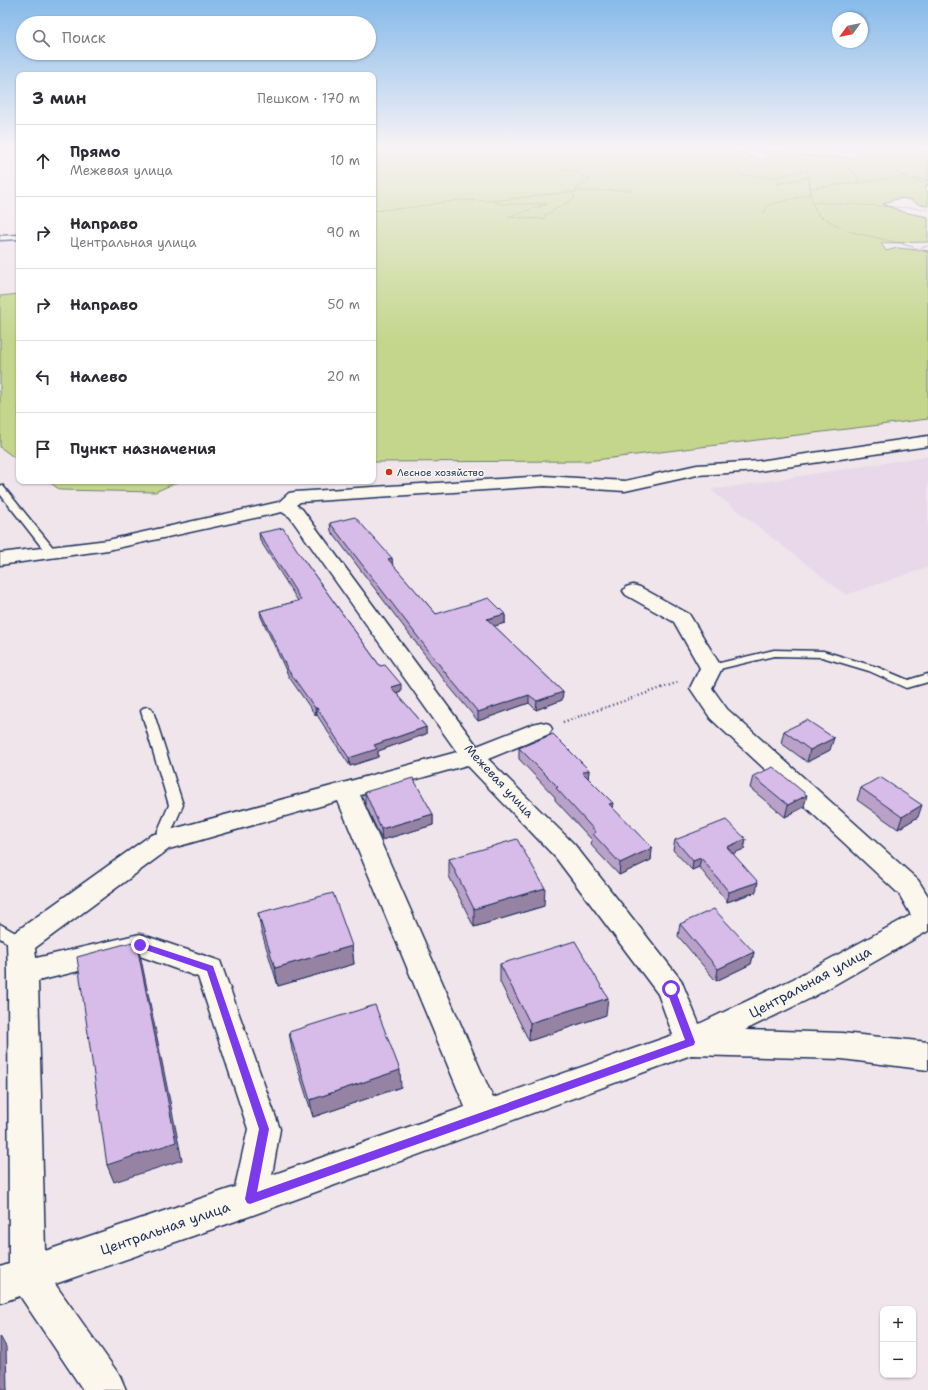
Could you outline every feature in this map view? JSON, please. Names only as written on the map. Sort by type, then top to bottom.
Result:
[{"type":"street","points":[[0,559],[108,545],[285,506],[296,498],[545,480],[625,486],[697,470],[759,466],[928,441]]},
{"type":"street","name":"Межевая улица","points":[[285,506],[296,513],[472,756],[566,851],[671,989],[691,1042]]},
{"type":"street","points":[[633,591],[682,618],[711,668],[701,688],[719,714],[909,887],[927,919]]},
{"type":"street","points":[[106,1390],[13,1280],[23,973],[10,936],[160,842],[472,756],[541,729]]},
{"type":"street","points":[[346,790],[485,1116]]},
{"type":"street","name":"Центральная улица","points":[[13,1280],[250,1199],[691,1042],[803,988],[927,919]]},
{"type":"street","points":[[23,973],[140,945],[210,969],[264,1129],[250,1199]]},
{"type":"street","name":"Центральная улица","points":[[691,1042],[842,1046],[928,1056]]},
{"type":"lane","points":[[0,238],[16,236]]},
{"type":"lane","points":[[0,488],[51,552]]},
{"type":"lane","points":[[711,668],[774,653],[823,654],[873,668],[907,684],[928,678]]},
{"type":"lane","points":[[147,711],[176,805],[160,842]]},
{"type":"path","points":[[523,212],[508,217],[544,218],[545,215],[550,212]]},
{"type":"path","points":[[815,212],[816,214],[830,223],[854,234],[928,252]]},
{"type":"path","points":[[920,249],[928,246]]},
{"type":"path","points":[[541,729],[690,678],[711,668]]},
{"type":"shaded area","points":[[928,456],[928,567],[846,595],[711,490]]},
{"type":"green space","points":[[376,212],[903,212],[928,217],[928,242],[881,243],[886,251],[897,248],[928,251],[928,419],[587,461],[376,462]]},
{"type":"green space","points":[[16,294],[16,459],[0,447],[0,296]]},
{"type":"green space","points":[[52,484],[173,484],[155,492],[60,490]]},
{"type":"building","points":[[355,517],[392,558],[388,559],[436,614],[489,598],[505,614],[487,619],[563,692],[537,701],[529,695],[478,712],[448,676],[330,523]]},
{"type":"building","points":[[283,528],[303,559],[380,666],[385,665],[401,684],[391,687],[426,727],[374,745],[377,749],[349,758],[317,708],[315,708],[288,670],[260,611],[301,600],[259,533]]},
{"type":"building","points":[[807,720],[834,738],[810,750],[784,731]]},
{"type":"building","points":[[553,734],[589,770],[582,772],[613,803],[609,804],[652,848],[620,863],[593,834],[596,832],[556,788],[558,787],[519,748]]},
{"type":"building","points":[[773,767],[807,795],[788,805],[753,776]]},
{"type":"building","points":[[880,777],[922,805],[902,817],[861,788]]},
{"type":"building","points":[[413,778],[433,814],[381,829],[365,792]]},
{"type":"building","points":[[726,820],[746,839],[727,847],[758,882],[729,892],[701,858],[693,861],[675,840]]},
{"type":"building","points":[[517,839],[545,888],[474,909],[449,859]]},
{"type":"building","points":[[333,893],[352,946],[275,968],[258,913]]},
{"type":"building","points":[[714,909],[754,952],[718,969],[680,924]]},
{"type":"building","points":[[136,941],[176,1142],[107,1165],[77,957]]},
{"type":"building","points":[[575,941],[608,998],[530,1023],[500,964]]},
{"type":"building","points":[[375,1005],[400,1070],[310,1100],[289,1032]]},
{"type":"place","name":"Лесное хозяйство","points":[[389,472]]},
{"type":"route","points":[[140,945],[210,969],[264,1129],[250,1199],[691,1042],[671,989]]}]
